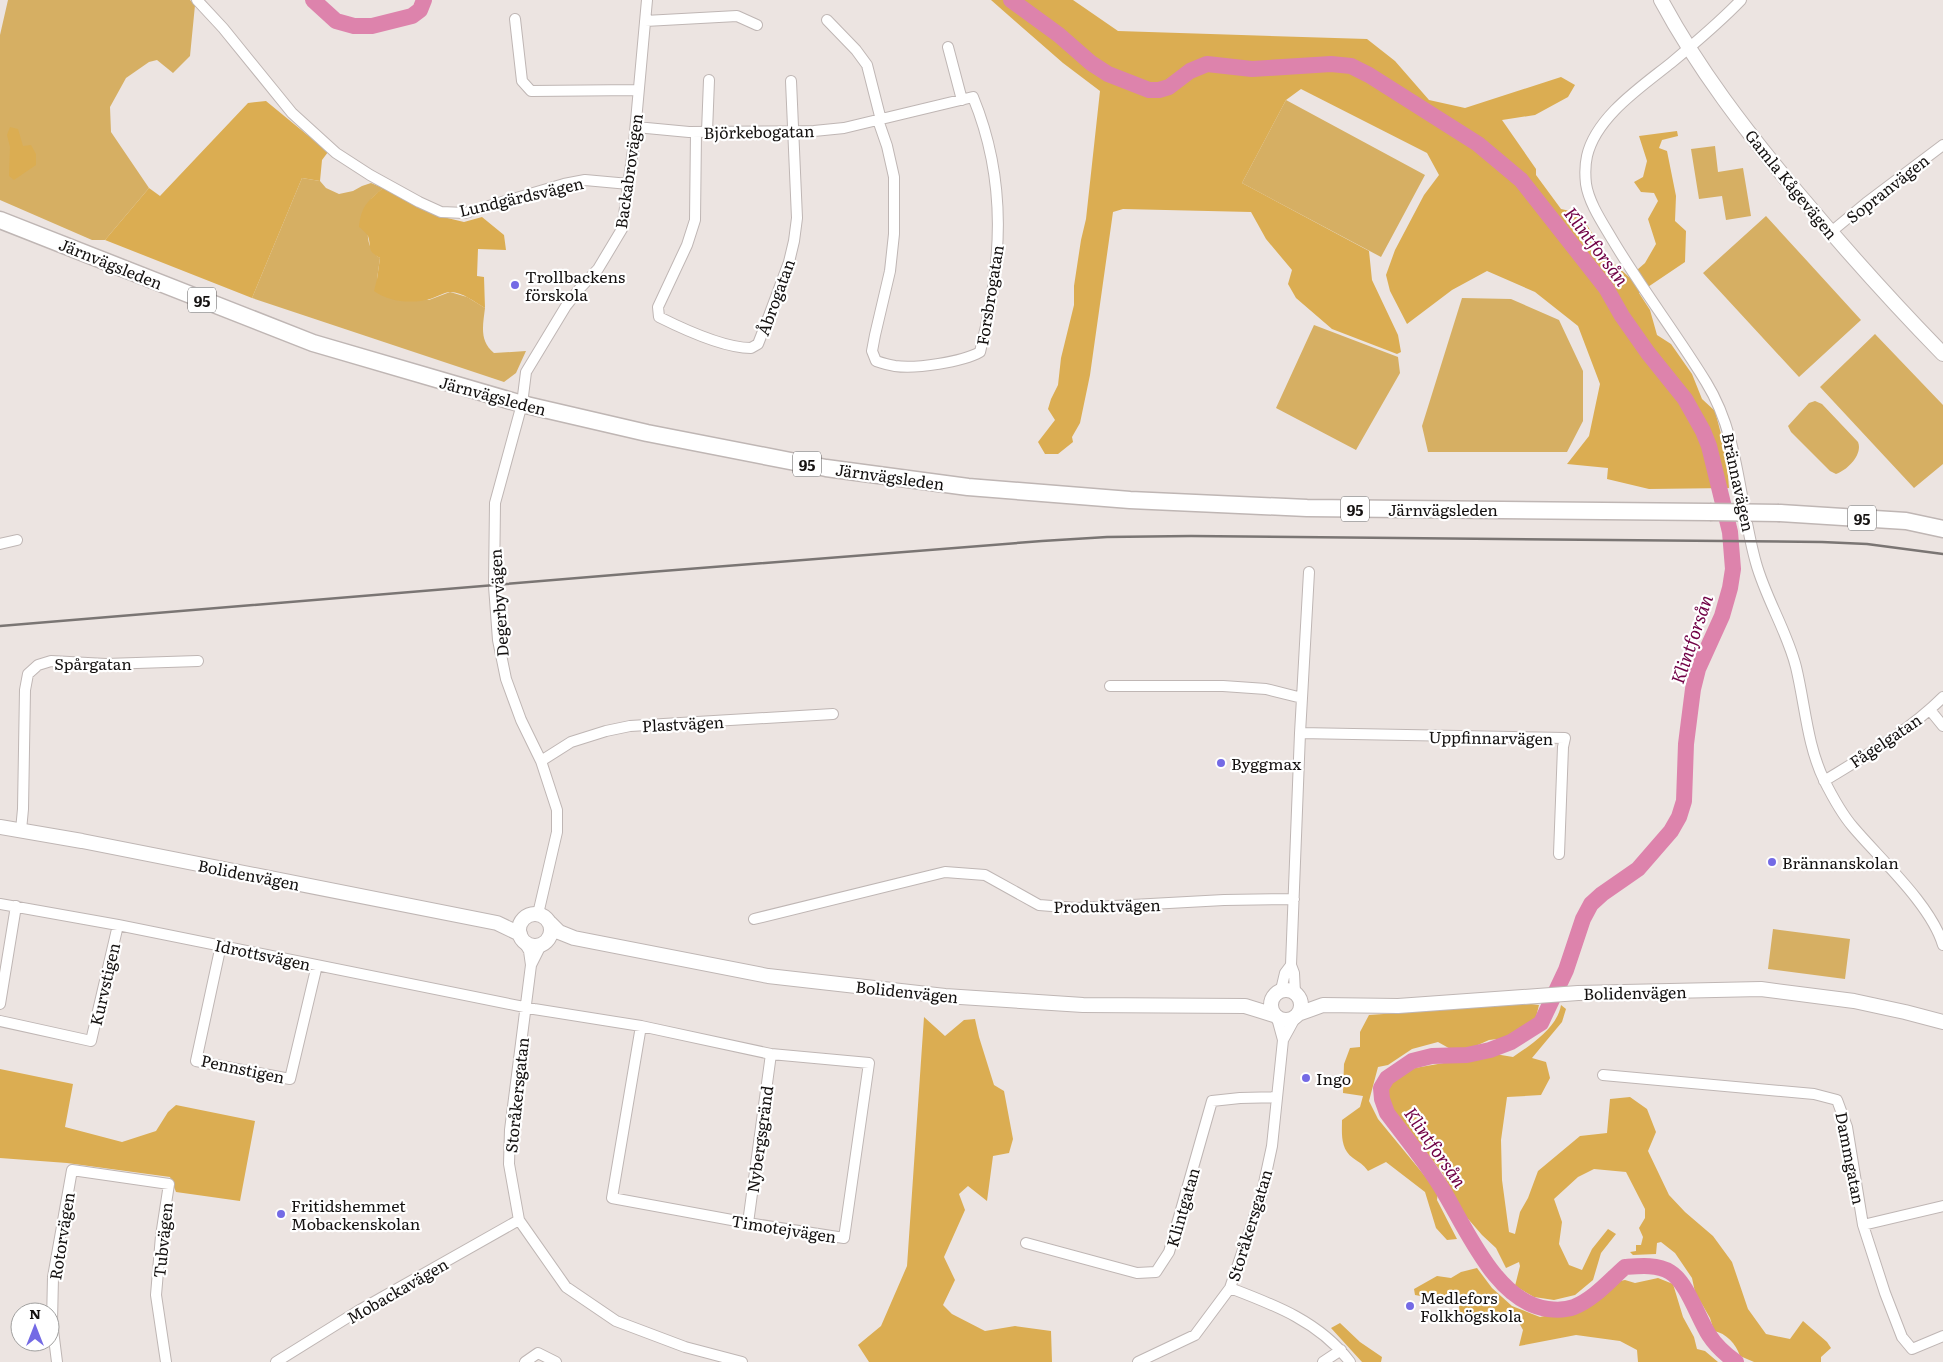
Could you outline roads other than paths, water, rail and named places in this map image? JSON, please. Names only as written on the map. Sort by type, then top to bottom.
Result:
[{"type":"main road","name":"Gamla Kågevägen","points":[[1661,0],[1688,48],[1759,146],[1831,232],[1943,354]]},
{"type":"main road","name":"Järnvägsleden","points":[[0,220],[313,343],[522,404],[647,433],[826,468],[968,486],[1130,500],[1307,508],[1780,513],[1906,521],[1943,529]]},
{"type":"main road","name":"Bolidenvägen","points":[[0,828],[21,830],[497,922],[523,919]]},
{"type":"main road","points":[[538,914],[550,923],[551,934],[543,943],[531,945],[521,937],[519,929],[523,919],[538,914]]},
{"type":"main road","name":"Bolidenvägen","points":[[497,922],[521,937]]},
{"type":"main road","name":"Bolidenvägen","points":[[550,923],[559,932],[574,938],[768,976],[945,996],[1083,1006],[1245,1006],[1284,1020],[1323,1005]]},
{"type":"main road","name":"Bolidenvägen","points":[[543,943],[574,938]]},
{"type":"main road","name":"Bolidenvägen","points":[[1245,1006],[1288,990],[1323,1005],[1398,1006],[1578,993],[1761,989],[1854,1001],[1943,1021]]},
{"type":"main road","points":[[1276,1016],[1271,1008],[1277,993]]},
{"type":"main road","points":[[1296,994],[1302,1004],[1296,1016]]},
{"type":"street","name":"Lundgärdsvägen","points":[[198,0],[292,113],[336,153],[370,175],[441,212],[465,213],[564,184],[585,180],[629,184]]},
{"type":"street","name":"Backabrovägen","points":[[522,404],[526,372],[537,352],[566,306],[598,269],[622,229],[636,127],[646,0]]},
{"type":"street","name":"Brännavägen","points":[[1741,0],[1724,18],[1619,105],[1595,136],[1586,158],[1586,185],[1600,219],[1635,278],[1698,370],[1721,410],[1730,435],[1756,561],[1763,586],[1795,663],[1810,736],[1818,768],[1824,781],[1852,826],[1922,907],[1941,938],[1943,946]]},
{"type":"street","points":[[645,21],[737,16],[757,24]]},
{"type":"street","name":"Backabrovägen","points":[[515,19],[522,80],[531,91],[638,90]]},
{"type":"street","points":[[827,20],[856,50],[867,65],[880,120]]},
{"type":"street","points":[[948,47],[962,100]]},
{"type":"street","points":[[707,132],[709,80]]},
{"type":"street","points":[[791,81],[794,132]]},
{"type":"street","name":"Forsbrogatan","points":[[880,120],[894,176],[894,234],[890,271],[872,351],[876,361],[896,366],[940,363],[971,357],[980,352],[985,335],[995,282],[999,242],[998,203],[992,162],[973,97]]},
{"type":"street","name":"Björkebogatan","points":[[636,127],[696,132],[794,132],[844,128],[973,97]]},
{"type":"street","name":"Åbrogatan","points":[[696,132],[695,220],[687,245],[658,307],[659,317],[727,345],[751,348],[758,344],[789,262],[794,241],[797,218],[793,160],[794,132]]},
{"type":"street","name":"Sopranvägen","points":[[1831,232],[1943,145]]},
{"type":"street","name":"Degerbyvägen","points":[[522,404],[495,503],[494,586],[498,640],[506,679],[521,720],[541,761],[557,810],[557,826],[552,859],[538,914]]},
{"type":"street","points":[[0,544],[17,540]]},
{"type":"street","points":[[1296,994],[1294,973],[1291,965],[1300,733],[1309,572]]},
{"type":"street","name":"Spårgatan","points":[[21,830],[23,809],[24,690],[28,674],[38,664],[51,662],[106,664],[198,661]]},
{"type":"street","points":[[1110,686],[1223,686],[1266,689],[1302,698]]},
{"type":"street","name":"Fågelgatan","points":[[1824,781],[1930,710],[1943,697]]},
{"type":"street","points":[[1930,710],[1943,726]]},
{"type":"street","name":"Plastvägen","points":[[541,761],[571,742],[630,726],[833,714]]},
{"type":"street","name":"Uppfinnarvägen","points":[[1300,733],[1565,738],[1563,747],[1559,854]]},
{"type":"street","name":"Produktvägen","points":[[754,919],[945,872],[985,875],[1039,905],[1056,908],[1294,899]]},
{"type":"street","name":"Idrottsvägen","points":[[0,904],[221,945],[526,1008]]},
{"type":"street","points":[[0,1004],[16,906]]},
{"type":"street","name":"Kurvstigen","points":[[0,1022],[91,1041],[118,925]]},
{"type":"street","name":"Storåkersgatan","points":[[521,937],[529,951],[531,965],[510,1130],[509,1164],[519,1220],[566,1287],[616,1321],[685,1347],[742,1362]]},
{"type":"street","name":"Storåkersgatan","points":[[531,965],[543,943]]},
{"type":"street","name":"Pennstigen","points":[[221,945],[196,1061],[290,1079],[316,966]]},
{"type":"street","points":[[1277,993],[1285,973],[1291,965]]},
{"type":"street","name":"Timotejvägen","points":[[526,1008],[641,1026],[771,1054],[869,1063],[844,1238],[748,1223],[612,1198],[641,1026]]},
{"type":"street","name":"Storåkersgatan","points":[[1138,1362],[1195,1335],[1230,1288],[1261,1197],[1272,1146],[1283,1040],[1276,1016]]},
{"type":"street","name":"Storåkersgatan","points":[[1283,1040],[1296,1016]]},
{"type":"street","name":"Nybergsgränd","points":[[748,1223],[771,1054]]},
{"type":"street","name":"Dammgatan","points":[[1603,1075],[1814,1094],[1838,1100],[1847,1127],[1863,1225],[1885,1293],[1902,1337],[1912,1349],[1943,1336]]},
{"type":"street","name":"Klintgatan","points":[[1026,1243],[1136,1273],[1156,1272],[1169,1252],[1212,1101],[1277,1097]]},
{"type":"street","name":"Rotorvägen","points":[[57,1362],[52,1322],[53,1278],[72,1170]]},
{"type":"street","name":"Tubvägen","points":[[72,1170],[169,1184],[161,1236],[156,1295],[166,1362]]},
{"type":"street","points":[[1863,1225],[1943,1206]]},
{"type":"street","name":"Mobackavägen","points":[[276,1362],[365,1307],[519,1220]]},
{"type":"street","points":[[1230,1288],[1276,1305],[1303,1319],[1341,1350],[1350,1362]]},
{"type":"street","points":[[1323,1362],[1341,1350]]},
{"type":"street","points":[[525,1362],[538,1353],[556,1362]]},
{"type":"waterway","name":"Klintforsån","points":[[313,0],[336,21],[354,26],[372,26],[412,16],[420,10],[424,0]]},
{"type":"waterway","name":"Klintforsån","points":[[1011,0],[1059,35],[1091,63],[1108,74],[1149,90],[1169,87],[1190,71],[1207,64],[1252,69],[1331,64],[1351,66],[1369,75],[1478,144],[1521,180],[1606,288],[1622,316],[1648,353],[1685,399],[1703,431],[1709,446],[1730,532],[1733,569],[1722,616],[1698,669],[1693,689],[1686,744],[1684,801],[1679,817],[1671,831],[1638,869],[1591,904],[1583,919],[1566,970],[1541,1023],[1511,1042],[1490,1050],[1467,1055],[1432,1056],[1412,1061],[1387,1078],[1381,1088],[1382,1099],[1387,1113],[1435,1177],[1484,1261],[1513,1293],[1529,1304],[1548,1309],[1568,1309],[1588,1299],[1625,1267],[1648,1266],[1665,1269],[1682,1284],[1712,1339],[1721,1350],[1736,1362]]},
{"type":"railway","points":[[0,626],[650,572],[1107,537],[1191,536],[1822,542],[1867,544],[1943,554]]},
{"type":"place","name":"Trollbackens förskola","points":[[515,285]]},
{"type":"place","name":"Byggmax","points":[[1221,763]]},
{"type":"place","name":"Brännanskolan","points":[[1772,862]]},
{"type":"place","name":"Ingo","points":[[1306,1078]]},
{"type":"place","name":"Fritidshemmet Mobackenskolan","points":[[281,1214]]},
{"type":"place","name":"Medlefors Folkhögskola","points":[[1410,1306]]}]
